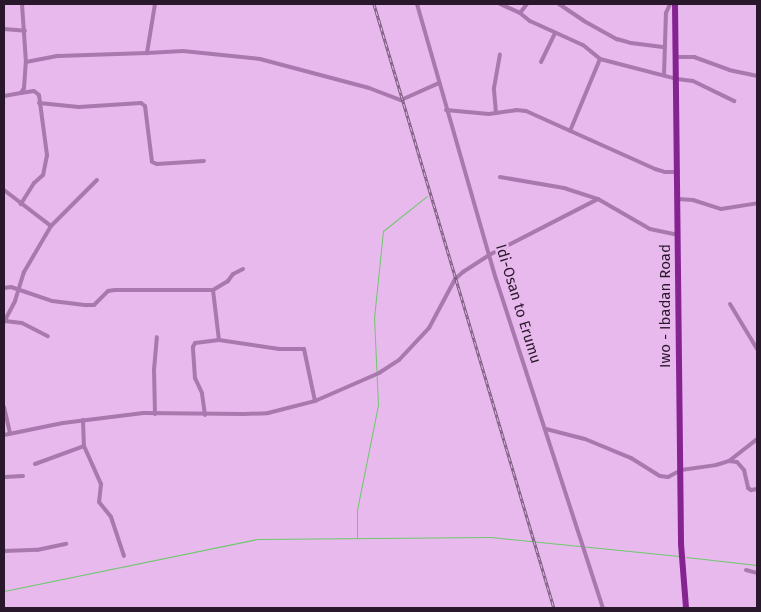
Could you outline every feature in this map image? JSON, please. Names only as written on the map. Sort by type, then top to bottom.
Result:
[{"type":"main road","name":"Iwo - Ibadan Road","points":[[675,4],[682,470],[681,544],[686,608]]},
{"type":"street","points":[[20,93],[24,88],[26,62],[22,4]]},
{"type":"street","points":[[147,53],[156,4]]},
{"type":"street","name":"Idi-Osan to Erumu","points":[[417,4],[446,110],[510,321],[603,608]]},
{"type":"street","points":[[500,4],[520,13],[530,21],[554,33],[583,45],[600,59],[676,79],[693,81],[734,101]]},
{"type":"street","points":[[520,13],[528,4]]},
{"type":"street","points":[[559,4],[584,22],[617,39],[636,44],[665,47]]},
{"type":"street","points":[[664,75],[666,13],[670,4]]},
{"type":"street","points":[[4,29],[25,32]]},
{"type":"street","points":[[541,62],[554,33]]},
{"type":"street","points":[[26,62],[58,56],[183,50],[260,59],[369,88],[401,100],[439,84]]},
{"type":"street","points":[[496,113],[494,88],[500,55]]},
{"type":"street","points":[[676,57],[694,57],[722,68],[757,76]]},
{"type":"street","points":[[570,131],[600,59]]},
{"type":"street","points":[[4,96],[36,92],[39,103],[47,155],[46,164],[41,178],[34,183],[21,204]]},
{"type":"street","points":[[39,103],[79,106],[141,103],[145,106],[152,162],[156,164],[204,161]]},
{"type":"street","points":[[446,110],[496,113],[516,110],[526,111],[655,168],[665,172],[678,172]]},
{"type":"street","points":[[500,177],[564,188],[598,199],[650,229],[678,235]]},
{"type":"street","points":[[48,336],[22,323],[4,322],[19,289],[24,272],[51,226],[80,194],[97,180]]},
{"type":"street","points":[[4,190],[47,221],[51,226]]},
{"type":"street","points":[[4,435],[83,420],[155,414],[206,416],[268,413],[315,401],[379,374],[412,349],[428,328],[455,279],[491,254],[598,199]]},
{"type":"street","points":[[678,199],[693,200],[721,209],[757,202]]},
{"type":"street","points":[[4,288],[19,289],[52,301],[87,305],[94,304],[108,291],[115,290],[213,290],[228,281],[233,274],[243,270]]},
{"type":"street","points":[[213,290],[219,340]]},
{"type":"street","points":[[730,304],[757,349]]},
{"type":"street","points":[[155,414],[154,370],[157,337]]},
{"type":"street","points":[[206,416],[202,393],[195,378],[192,347],[195,343],[219,340],[279,349],[304,349],[315,401]]},
{"type":"street","points":[[4,407],[10,433]]},
{"type":"street","points":[[83,420],[84,446],[101,484],[99,502],[111,517],[124,556]]},
{"type":"street","points":[[546,429],[585,439],[631,458],[662,477],[668,477],[682,470],[729,461],[757,439]]},
{"type":"street","points":[[35,464],[84,446]]},
{"type":"street","points":[[729,461],[738,462],[744,470],[748,488],[751,490],[757,489]]},
{"type":"street","points":[[4,477],[23,476]]},
{"type":"street","points":[[4,551],[37,550],[66,544]]},
{"type":"street","points":[[746,570],[757,573]]},
{"type":"waterway","points":[[357,537],[357,510],[378,405],[374,318],[383,231],[427,196]]},
{"type":"waterway","points":[[4,591],[258,539],[491,537],[679,556]]},
{"type":"waterway","points":[[686,557],[757,565]]},
{"type":"railway","points":[[374,4],[554,608]]}]
